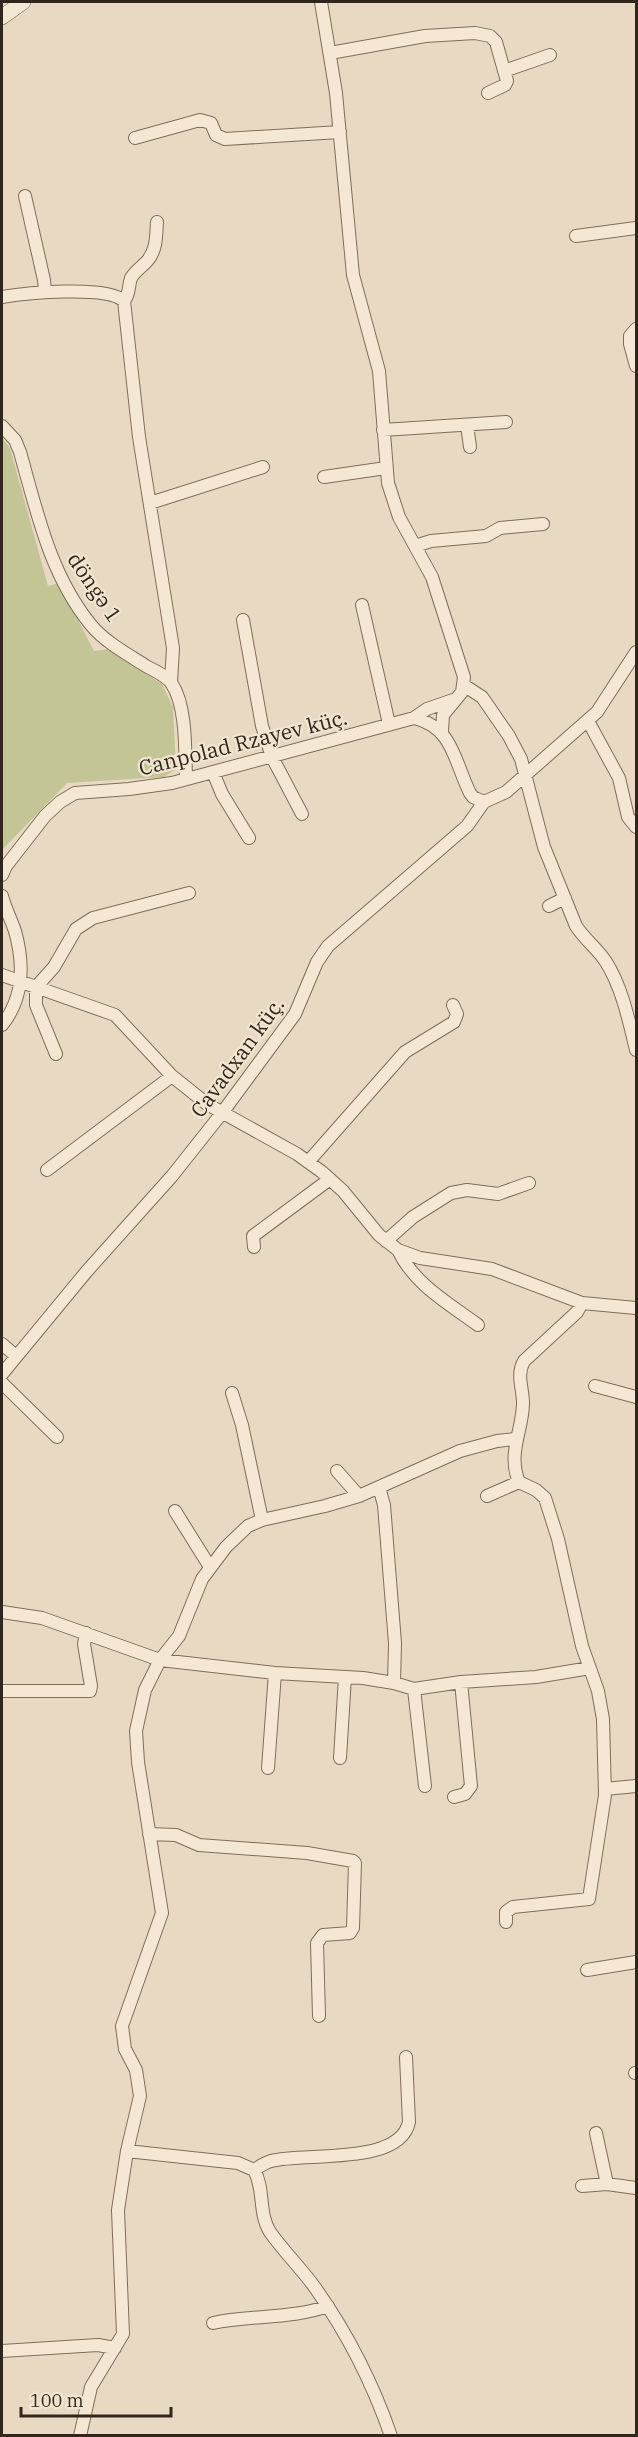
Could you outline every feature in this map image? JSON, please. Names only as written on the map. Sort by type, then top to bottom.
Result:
[{"type":"street","points":[[2,17],[23,2]]},
{"type":"street","points":[[321,2],[340,132],[353,275],[379,371],[386,468],[394,504],[438,592],[464,677],[465,686],[443,715],[442,731],[470,793],[484,802]]},
{"type":"street","points":[[330,52],[425,36],[475,33],[490,36],[496,42],[507,81],[505,85],[488,93]]},
{"type":"street","points":[[504,70],[550,55]]},
{"type":"street","points":[[135,138],[200,120],[211,123],[216,135],[225,139],[340,132]]},
{"type":"street","points":[[25,196],[45,292]]},
{"type":"street","points":[[157,222],[153,251],[131,279],[129,293],[124,301],[139,437],[174,648],[171,682],[178,697],[183,724],[186,779]]},
{"type":"street","points":[[576,236],[636,228]]},
{"type":"street","points":[[2,297],[45,292],[107,294],[124,301]]},
{"type":"street","points":[[636,329],[630,336],[630,344],[636,366]]},
{"type":"street","points":[[383,430],[506,422]]},
{"type":"street","points":[[467,424],[470,447]]},
{"type":"street","name":"döngə 1","points":[[2,426],[15,440],[20,452],[47,547],[83,613],[91,625],[107,640],[171,682]]},
{"type":"street","points":[[150,503],[262,467]]},
{"type":"street","points":[[324,477],[386,468]]},
{"type":"street","points":[[415,546],[431,541],[486,536],[500,528],[543,524]]},
{"type":"street","points":[[362,605],[389,724]]},
{"type":"street","points":[[243,620],[262,726],[272,757],[302,814]]},
{"type":"street","name":"Cavadxan küç.","points":[[2,1374],[102,1253],[172,1176],[222,1113],[295,1014],[318,962],[328,946],[466,826],[484,802],[498,797],[588,721],[603,704],[636,652]]},
{"type":"street","points":[[465,686],[482,697],[509,736],[526,774],[544,847],[582,935],[601,955],[614,976],[636,1050]]},
{"type":"street","name":"Canpolad Rzayev küç.","points":[[2,875],[6,866],[45,816],[67,796],[83,791],[148,787],[186,779],[414,718],[427,709],[455,699]]},
{"type":"street","points":[[414,718],[430,723],[442,731]]},
{"type":"street","points":[[588,721],[619,778],[628,817],[636,827]]},
{"type":"street","points":[[213,772],[222,794],[249,838]]},
{"type":"street","points":[[56,1054],[36,1005],[36,987],[54,967],[76,928],[84,922],[189,892]]},
{"type":"street","points":[[2,896],[19,948],[20,982],[16,1000],[2,1025]]},
{"type":"street","points":[[549,906],[565,898]]},
{"type":"street","points":[[2,975],[115,1015],[172,1076],[222,1113],[308,1161],[330,1179],[386,1241],[398,1250],[420,1258],[492,1269],[582,1303],[636,1308]]},
{"type":"street","points":[[308,1161],[405,1052],[454,1022],[457,1014],[453,1005]]},
{"type":"street","points":[[47,1170],[172,1076]]},
{"type":"street","points":[[254,1247],[253,1236],[330,1179]]},
{"type":"street","points":[[386,1241],[413,1216],[451,1194],[467,1190],[498,1194],[529,1183]]},
{"type":"street","points":[[398,1250],[408,1269],[417,1279],[478,1325]]},
{"type":"street","points":[[506,1922],[506,1912],[513,1907],[589,1899],[605,1789],[603,1719],[598,1691],[582,1646],[558,1539],[544,1498],[536,1490],[519,1482],[515,1469],[515,1439],[523,1415],[524,1400],[520,1367],[577,1312],[582,1303]]},
{"type":"street","points":[[2,1344],[16,1356]]},
{"type":"street","points":[[2,1383],[57,1437]]},
{"type":"street","points":[[595,1386],[636,1397]]},
{"type":"street","points":[[232,1393],[242,1425],[262,1520]]},
{"type":"street","points":[[80,2436],[91,2387],[120,2342],[124,2327],[118,2210],[127,2151],[140,2096],[136,2070],[125,2049],[122,2026],[162,1913],[138,1762],[136,1731],[145,1690],[160,1660],[179,1636],[194,1594],[210,1567],[237,1535],[248,1526],[262,1520],[359,1496],[460,1451],[497,1441],[515,1439]]},
{"type":"street","points":[[338,1471],[359,1496]]},
{"type":"street","points":[[487,1496],[519,1482]]},
{"type":"street","points":[[379,1487],[384,1505],[395,1643],[394,1683]]},
{"type":"street","points":[[175,1511],[210,1567]]},
{"type":"street","points":[[2,1612],[42,1618],[160,1660],[275,1673],[345,1677],[394,1683],[414,1689],[460,1682],[536,1677],[590,1668]]},
{"type":"street","points":[[2,1691],[90,1691],[84,1644],[86,1633]]},
{"type":"street","points":[[268,1768],[275,1673]]},
{"type":"street","points":[[340,1758],[345,1677]]},
{"type":"street","points":[[454,1797],[465,1794],[471,1786],[460,1682]]},
{"type":"street","points":[[414,1689],[425,1786]]},
{"type":"street","points":[[605,1789],[636,1786]]},
{"type":"street","points":[[149,1834],[176,1834],[199,1845],[308,1853],[355,1863],[353,1928],[350,1934],[323,1935],[317,1943],[319,2016]]},
{"type":"street","points":[[587,1970],[636,1962]]},
{"type":"street","points":[[254,2170],[270,2161],[347,2155],[383,2147],[398,2140],[407,2132],[409,2122],[406,2057]]},
{"type":"street","points":[[596,2133],[607,2184]]},
{"type":"street","points":[[127,2151],[238,2163],[254,2170],[270,2231],[328,2306],[343,2330],[391,2436]]},
{"type":"street","points":[[582,2186],[607,2184],[636,2188]]},
{"type":"street","points":[[213,2323],[309,2312],[328,2306]]},
{"type":"street","points":[[2,2351],[98,2345],[115,2348]]},
{"type":"green space","points":[[2,438],[10,448],[48,586],[59,583],[94,651],[108,649],[162,684],[173,707],[176,769],[164,777],[67,783],[2,850]]}]
